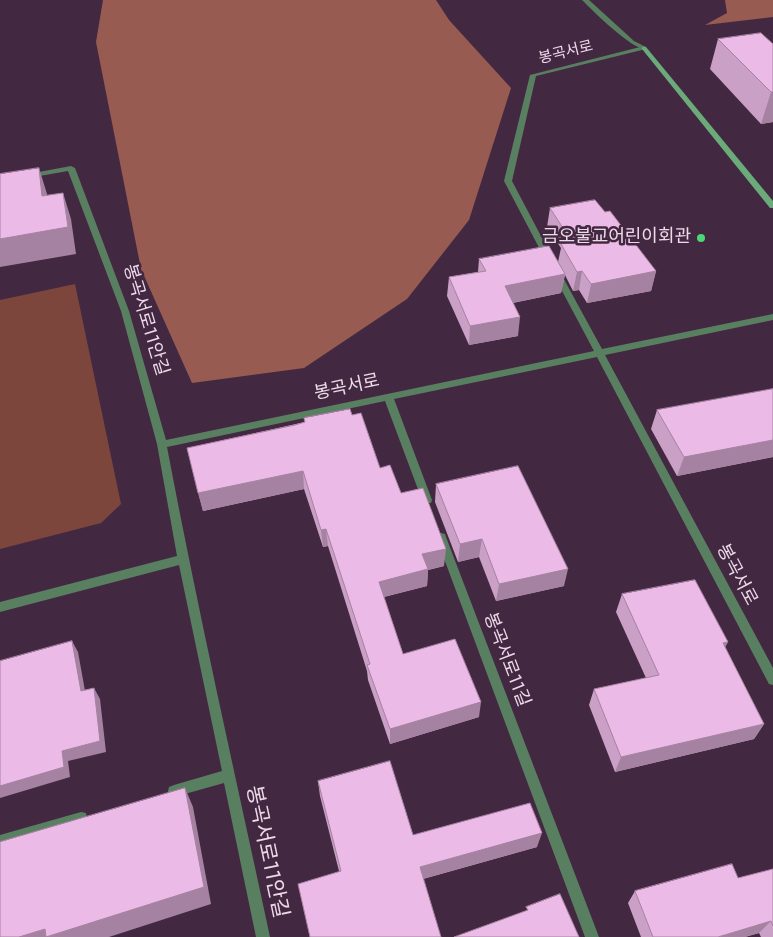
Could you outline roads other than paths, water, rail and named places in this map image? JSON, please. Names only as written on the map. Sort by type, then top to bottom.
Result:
[{"type":"street","points":[[585,0],[632,42],[644,48],[773,206]]},
{"type":"street","name":"봉곡서로","points":[[644,48],[533,75],[508,181],[773,680]]},
{"type":"street","name":"봉곡서로11안길","points":[[18,178],[71,168],[125,311],[162,444],[183,559],[263,937]]},
{"type":"street","name":"봉곡서로","points":[[162,444],[773,317]]},
{"type":"street","points":[[388,396],[430,508]]},
{"type":"street","name":"봉곡서로11길","points":[[437,526],[592,937]]},
{"type":"street","points":[[0,607],[183,559]]},
{"type":"street","name":"봉곡서로11안길","points":[[163,794],[230,775]]},
{"type":"street","points":[[0,842],[96,814]]},
{"type":"place","name":"금오불교어린이회관","points":[[701,238]]}]
